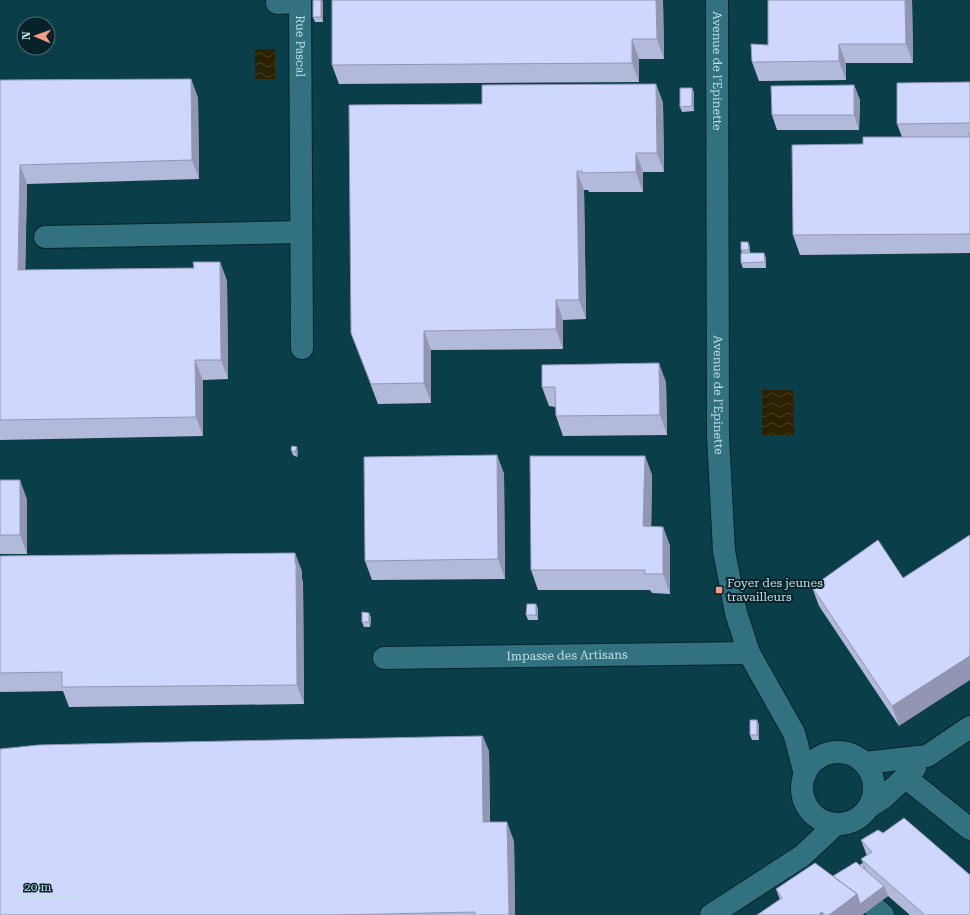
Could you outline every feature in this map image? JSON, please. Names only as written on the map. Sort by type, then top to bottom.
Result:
[{"type":"street","name":"Avenue de l'Epinette","points":[[717,0],[718,436],[724,551],[736,613],[750,653],[794,733],[805,774]]},
{"type":"street","points":[[277,3],[300,1]]},
{"type":"street","name":"Rue Pascal","points":[[300,1],[302,348]]},
{"type":"street","points":[[45,237],[301,232]]},
{"type":"street","name":"Impasse des Artisans","points":[[384,658],[750,653]]},
{"type":"street","points":[[869,807],[883,798],[927,756],[970,727]]},
{"type":"street","points":[[794,733],[832,753]]},
{"type":"street","points":[[832,753],[844,753],[855,756],[864,763],[871,773],[874,784],[873,796],[869,807],[863,815],[855,821],[836,825],[824,822],[814,816],[807,807],[803,796],[802,785],[805,774],[811,764],[821,757],[832,753]]},
{"type":"street","points":[[864,763],[927,756]]},
{"type":"street","points":[[905,777],[970,829]]},
{"type":"street","points":[[802,856],[810,810]]},
{"type":"street","points":[[711,915],[802,856],[836,825]]},
{"type":"street","points":[[802,856],[821,870]]},
{"type":"water","points":[[255,49],[275,49],[275,79],[255,79]]},
{"type":"water","points":[[762,390],[793,390],[794,435],[762,435]]},
{"type":"building","points":[[313,0],[321,0],[321,17],[313,17]]},
{"type":"building","points":[[332,0],[656,0],[657,39],[632,39],[632,63],[332,65]]},
{"type":"building","points":[[768,0],[905,0],[906,44],[839,44],[839,61],[752,62],[751,44],[768,45]]},
{"type":"building","points":[[191,79],[192,160],[20,165],[18,270],[194,268],[193,262],[220,262],[221,360],[195,360],[196,417],[0,420],[0,80]]},
{"type":"building","points":[[970,82],[970,123],[897,124],[897,83]]},
{"type":"building","points":[[656,84],[657,153],[636,153],[636,172],[582,173],[582,171],[577,171],[579,300],[556,300],[556,329],[424,331],[424,383],[371,384],[351,333],[349,105],[482,104],[482,85]]},
{"type":"building","points":[[854,85],[854,115],[772,115],[771,86]]},
{"type":"building","points":[[680,88],[692,88],[692,106],[680,107]]},
{"type":"building","points":[[969,133],[970,234],[793,235],[792,145],[863,144],[863,137],[969,137]]},
{"type":"building","points":[[741,242],[748,242],[749,250],[741,250]]},
{"type":"building","points":[[741,253],[764,253],[765,262],[741,263]]},
{"type":"building","points":[[659,363],[660,415],[556,416],[555,387],[542,387],[542,365]]},
{"type":"building","points":[[292,446],[297,447],[295,452],[291,450]]},
{"type":"building","points":[[497,455],[498,559],[365,561],[364,457]]},
{"type":"building","points":[[530,456],[645,456],[643,526],[663,527],[663,574],[645,574],[645,570],[531,570]]},
{"type":"building","points":[[0,480],[20,480],[20,535],[0,535]]},
{"type":"building","points":[[970,535],[970,656],[892,706],[812,587],[878,540],[903,578]]},
{"type":"building","points":[[295,553],[297,685],[62,687],[62,672],[0,673],[0,556]]},
{"type":"building","points":[[527,604],[536,604],[536,615],[526,615]]},
{"type":"building","points":[[362,612],[369,613],[369,622],[362,622]]},
{"type":"building","points":[[750,720],[757,720],[757,735],[750,735]]},
{"type":"building","points":[[482,736],[483,822],[507,822],[509,915],[475,915],[475,912],[335,915],[0,915],[0,749],[39,745]]},
{"type":"building","points":[[904,818],[970,875],[970,915],[925,915],[861,859],[872,852],[861,840],[878,830],[883,833]]},
{"type":"building","points":[[856,862],[884,886],[860,904],[857,894],[833,876]]},
{"type":"building","points":[[815,863],[857,894],[829,915],[824,915],[822,912],[818,915],[757,915],[782,898],[776,889]]},
{"type":"building","points":[[863,863],[865,869],[860,865]]},
{"type":"place","name":"Foyer des jeunes travailleurs","points":[[719,590]]}]
